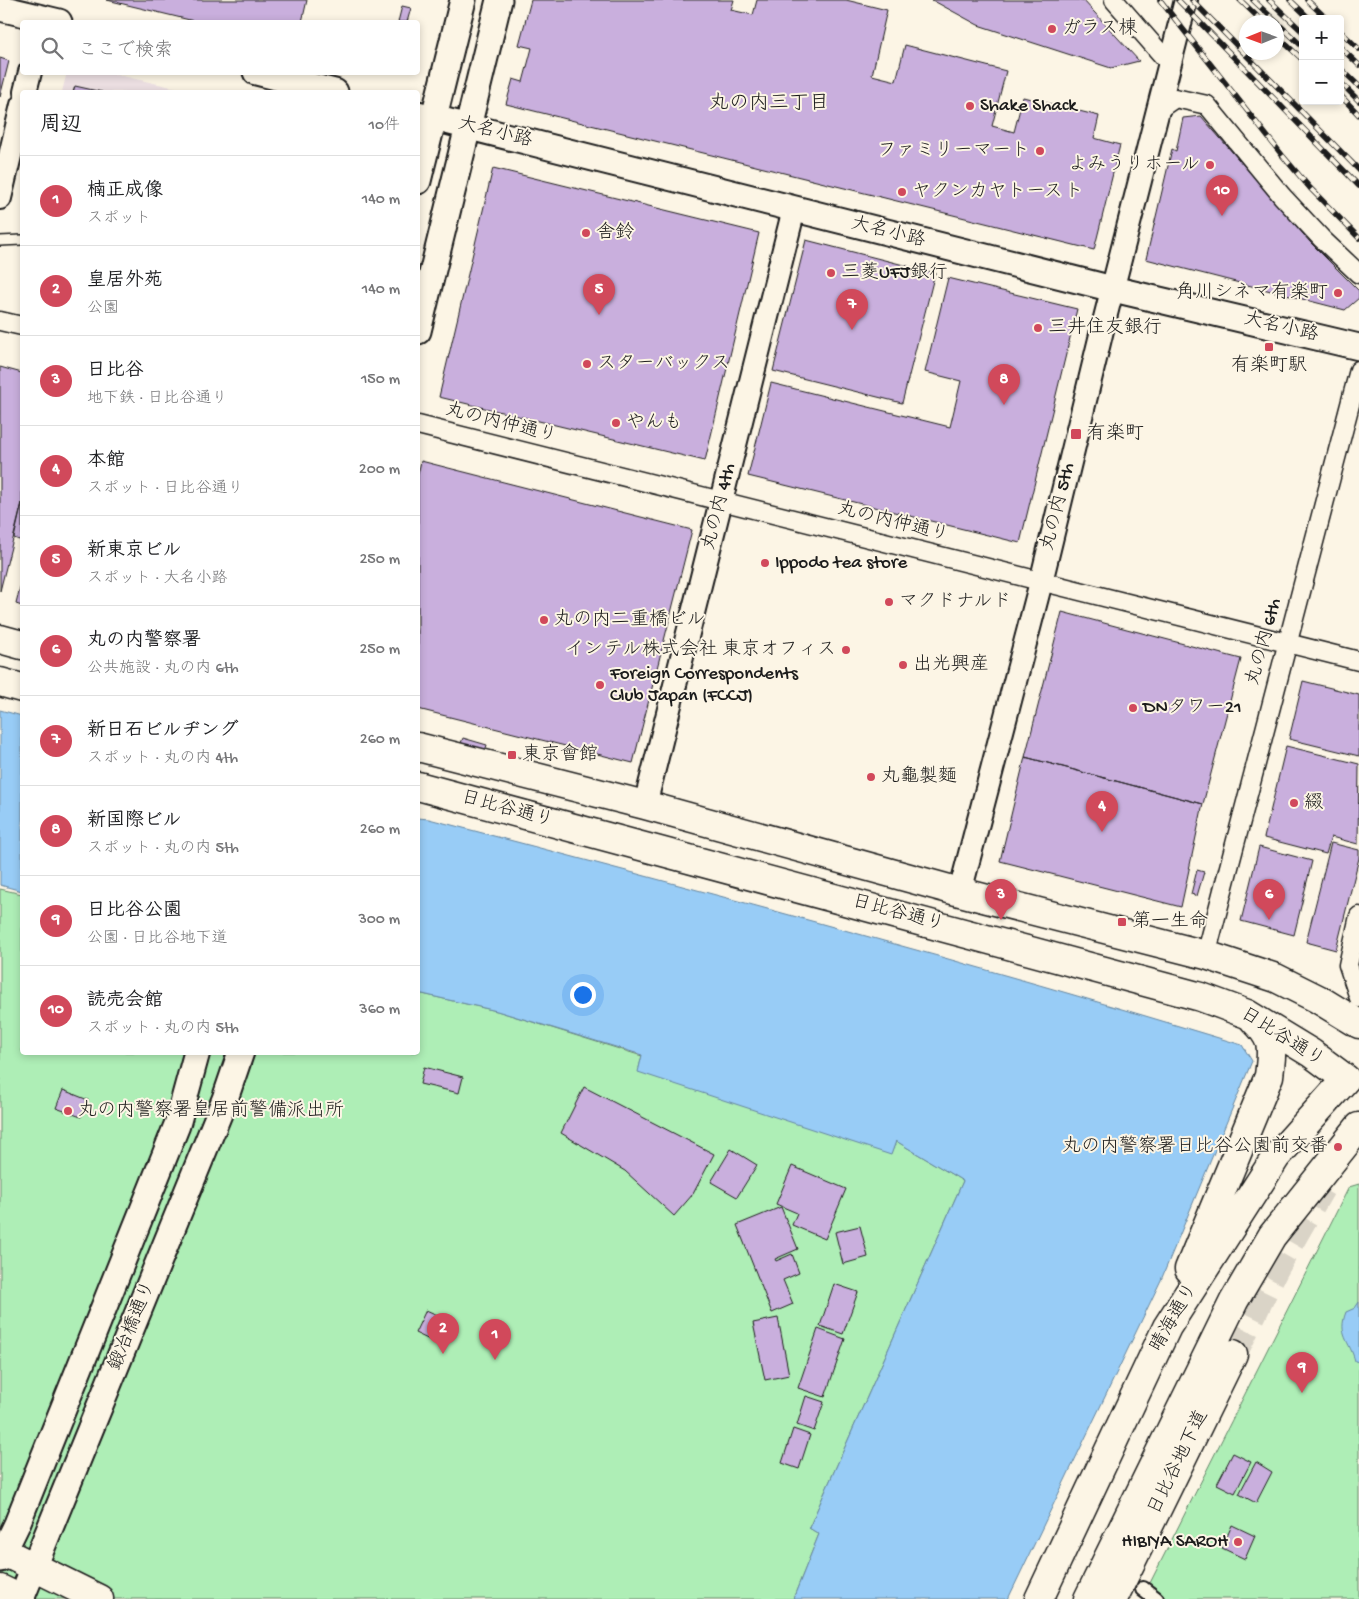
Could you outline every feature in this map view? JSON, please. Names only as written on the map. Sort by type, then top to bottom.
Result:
[{"type":"main road","points":[[420,162],[425,116],[463,0]]},
{"type":"main road","points":[[420,323],[499,0]]},
{"type":"main road","points":[[0,8],[44,20]]},
{"type":"main road","points":[[268,75],[327,90]]},
{"type":"main road","name":"大名小路","points":[[425,116],[1113,289],[1359,347]]},
{"type":"main road","points":[[0,639],[20,644]]},
{"type":"main road","points":[[0,682],[20,687]]},
{"type":"main road","name":"日比谷通り","points":[[420,748],[645,806],[960,892],[1206,955],[1276,978],[1318,999],[1359,1024]]},
{"type":"main road","name":"日比谷通り","points":[[420,787],[1201,996],[1247,1014],[1355,1079]]},
{"type":"main road","points":[[1167,1327],[1202,1235],[1269,1076],[1271,1042],[1262,1028],[1247,1014]]},
{"type":"main road","name":"鍛冶橋通り","points":[[1,1553],[21,1515],[177,1125],[196,1055]]},
{"type":"main road","name":"鍛冶橋通り","points":[[21,1599],[225,1099],[240,1055]]},
{"type":"main road","name":"晴海通り","points":[[1039,1599],[1167,1327],[1276,1157],[1355,1079]]},
{"type":"main road","points":[[1088,1599],[1234,1301],[1272,1236],[1359,1127]]},
{"type":"main road","name":"日比谷地下道","points":[[1113,1599],[1233,1354]]},
{"type":"main road","points":[[1,1553],[34,1566],[99,1599]]},
{"type":"main road","points":[[0,1589],[21,1599]]},
{"type":"street","points":[[1114,0],[1169,63]]},
{"type":"street","name":"丸の内 5th","points":[[960,892],[1042,582],[1186,0]]},
{"type":"street","points":[[26,90],[29,75]]},
{"type":"street","points":[[1155,120],[1162,107],[1175,98],[1207,105],[1282,196],[1322,239],[1359,274]]},
{"type":"street","points":[[0,198],[20,120]]},
{"type":"street","name":"丸の内 4th","points":[[645,806],[794,209]]},
{"type":"street","points":[[0,321],[20,326]]},
{"type":"street","name":"丸の内 6th","points":[[1206,955],[1286,643],[1359,370]]},
{"type":"street","name":"丸の内仲通り","points":[[420,426],[1359,662]]},
{"type":"street","points":[[1359,916],[1348,965],[1359,998]]},
{"type":"street","points":[[1143,1589],[1156,1599]]},
{"type":"lane","points":[[0,241],[20,240]]},
{"type":"shaded area","points":[[66,75],[118,75],[185,90],[62,90]]},
{"type":"green space","points":[[0,889],[20,894],[20,1055],[420,1055],[420,993],[497,1011],[642,1056],[639,1068],[891,1154],[896,1141],[963,1181],[809,1528],[819,1534],[793,1599],[0,1599]]},
{"type":"green space","points":[[1359,1184],[1359,1599],[1142,1599],[1349,1187]]},
{"type":"water","points":[[0,710],[20,715],[20,890],[0,885]]},
{"type":"water","points":[[420,818],[429,819],[837,928],[1040,985],[1242,1045],[1252,1061],[1161,1280],[1008,1599],[793,1599],[819,1534],[809,1528],[963,1181],[896,1141],[891,1155],[638,1072],[642,1055],[497,1011],[420,993]]},
{"type":"water","points":[[1359,1302],[1359,1362],[1355,1361],[1345,1338],[1343,1327],[1346,1312],[1355,1308]]},
{"type":"building","points":[[107,0],[307,0],[302,20],[190,20]]},
{"type":"building","points":[[531,0],[734,0],[731,10],[753,15],[757,0],[846,0],[887,10],[872,75],[896,81],[905,45],[1006,71],[992,126],[1014,132],[1023,97],[1099,116],[1094,138],[1120,145],[1094,250],[506,104],[513,79],[523,82],[532,48],[519,45]]},
{"type":"building","name":"ガラス棟","points":[[932,0],[1083,0],[1139,61],[1111,68],[978,25]]},
{"type":"building","points":[[402,6],[411,8],[408,20],[398,20]]},
{"type":"building","points":[[0,58],[9,61],[0,97]]},
{"type":"building","points":[[75,86],[93,90],[74,90]]},
{"type":"building","points":[[1201,116],[1310,242],[1359,291],[1359,298],[1345,310],[1146,259],[1172,149],[1176,151],[1183,118]]},
{"type":"building","points":[[493,168],[759,233],[705,461],[439,397]]},
{"type":"building","points":[[806,240],[935,273],[902,403],[773,371]]},
{"type":"building","points":[[948,278],[1077,309],[1020,543],[748,476],[771,383],[950,427],[961,381],[925,372]]},
{"type":"building","points":[[0,367],[20,372],[20,511],[0,591]]},
{"type":"building","name":"丸の内二重橋ビル","points":[[421,461],[692,530],[633,763],[420,710]]},
{"type":"building","points":[[20,512],[20,540],[14,538]]},
{"type":"building","points":[[20,588],[20,605],[16,604]]},
{"type":"building","name":"DNタワー21","points":[[1062,612],[1241,659],[1203,804],[1025,757]]},
{"type":"building","points":[[1303,681],[1359,695],[1359,756],[1289,739]]},
{"type":"building","points":[[463,738],[487,745],[485,751],[461,743]]},
{"type":"building","points":[[1286,746],[1359,764],[1358,844],[1331,837],[1326,854],[1264,838]]},
{"type":"building","points":[[1025,757],[1203,804],[1181,907],[1000,861]]},
{"type":"building","points":[[1331,843],[1359,850],[1359,858],[1336,950],[1306,942]]},
{"type":"building","points":[[1259,847],[1312,861],[1294,935],[1241,921]]},
{"type":"building","points":[[1197,870],[1204,872],[1197,896],[1191,894]]},
{"type":"building","points":[[424,1067],[463,1077],[459,1093],[420,1084]]},
{"type":"building","points":[[584,1087],[714,1154],[693,1194],[674,1216],[625,1171],[561,1133]]},
{"type":"building","points":[[63,1090],[88,1100],[81,1117],[56,1108]]},
{"type":"building","points":[[731,1149],[757,1165],[737,1197],[711,1182]]},
{"type":"building","points":[[792,1166],[846,1189],[825,1239],[792,1225],[797,1213],[776,1204]]},
{"type":"building","points":[[781,1207],[798,1249],[775,1259],[776,1261],[792,1254],[799,1273],[783,1280],[793,1304],[772,1313],[737,1225]]},
{"type":"building","points":[[860,1226],[868,1257],[843,1264],[835,1232]]},
{"type":"building","points":[[834,1284],[858,1292],[843,1334],[820,1326]]},
{"type":"building","points":[[426,1310],[449,1320],[438,1344],[415,1333]]},
{"type":"building","points":[[778,1318],[789,1375],[765,1380],[753,1323]]},
{"type":"building","points":[[818,1329],[845,1339],[825,1397],[798,1388]]},
{"type":"building","points":[[806,1396],[824,1402],[814,1431],[797,1425]]},
{"type":"building","points":[[793,1429],[810,1435],[799,1469],[782,1463]]},
{"type":"building","points":[[1233,1453],[1251,1462],[1235,1493],[1217,1484]]},
{"type":"building","points":[[1256,1462],[1272,1472],[1256,1503],[1239,1494]]},
{"type":"building","points":[[1232,1525],[1255,1536],[1245,1559],[1222,1548]]},
{"type":"tunnel","points":[[1233,1354],[1274,1270],[1321,1188]]},
{"type":"railway","points":[[1160,0],[1282,155],[1310,188],[1359,238]]},
{"type":"railway","points":[[1178,0],[1359,186]]},
{"type":"railway","points":[[1192,0],[1359,170]]},
{"type":"railway","points":[[1240,0],[1256,15]]},
{"type":"railway","points":[[1253,0],[1299,43]]},
{"type":"railway","points":[[1269,0],[1299,28]]},
{"type":"railway","points":[[1290,0],[1306,15]]},
{"type":"railway","points":[[1307,0],[1323,15]]},
{"type":"railway","points":[[1344,35],[1359,49]]},
{"type":"railway","points":[[1284,42],[1299,56]]},
{"type":"railway","points":[[1344,51],[1359,65]]},
{"type":"railway","points":[[1344,72],[1359,86]]},
{"type":"railway","points":[[1344,86],[1359,101]]},
{"type":"railway","points":[[1344,99],[1359,115]]},
{"type":"place","name":"ガラス棟","points":[[1052,29]]},
{"type":"place","name":"Shake Shack","points":[[970,106]]},
{"type":"place","name":"ファミリーマート","points":[[1040,151]]},
{"type":"place","name":"よみうりホール","points":[[1210,165]]},
{"type":"place","name":"ヤクンカヤトースト","points":[[902,192]]},
{"type":"place","name":"読売会館","points":[[1222,216]]},
{"type":"place","name":"舎鈴","points":[[586,233]]},
{"type":"place","name":"三菱UFJ銀行","points":[[831,273]]},
{"type":"place","name":"角川シネマ有楽町","points":[[1338,293]]},
{"type":"place","name":"新東京ビル","points":[[599,315]]},
{"type":"place","name":"三井住友銀行","points":[[1038,328]]},
{"type":"place","name":"新日石ビルヂング","points":[[852,330]]},
{"type":"place","name":"有楽町駅","points":[[1269,347]]},
{"type":"place","name":"スターバックス","points":[[587,364]]},
{"type":"place","name":"新国際ビル","points":[[1004,405]]},
{"type":"place","name":"やんも","points":[[616,423]]},
{"type":"place","name":"有楽町","points":[[1076,434]]},
{"type":"place","name":"Ippodo tea store","points":[[765,563]]},
{"type":"place","name":"マクドナルド","points":[[889,602]]},
{"type":"place","name":"丸の内二重橋ビル","points":[[544,620]]},
{"type":"place","name":"インテル株式会社 東京オフィス","points":[[846,650]]},
{"type":"place","name":"出光興産","points":[[903,665]]},
{"type":"place","name":"Foreign Correspondents Club Japan (FCCJ)","points":[[600,685]]},
{"type":"place","name":"DNタワー21","points":[[1133,708]]},
{"type":"place","name":"東京會館","points":[[512,755]]},
{"type":"place","name":"丸龜製麵","points":[[871,777]]},
{"type":"place","name":"綴","points":[[1294,803]]},
{"type":"place","name":"本館","points":[[1102,832]]},
{"type":"place","name":"日比谷","points":[[1001,920]]},
{"type":"place","name":"丸の内警察署","points":[[1269,920]]},
{"type":"place","name":"第一生命","points":[[1122,922]]},
{"type":"place","name":"丸の内警察署皇居前警備派出所","points":[[68,1111]]},
{"type":"place","name":"丸の内警察署日比谷公園前交番","points":[[1338,1147]]},
{"type":"place","name":"皇居外苑","points":[[443,1354]]},
{"type":"place","name":"楠正成像","points":[[495,1360]]},
{"type":"place","name":"日比谷公園","points":[[1302,1393]]},
{"type":"place","name":"HIBIYA SAROH","points":[[1238,1542]]},
{"type":"district","name":"丸の内三丁目","points":[[769,104]]}]
